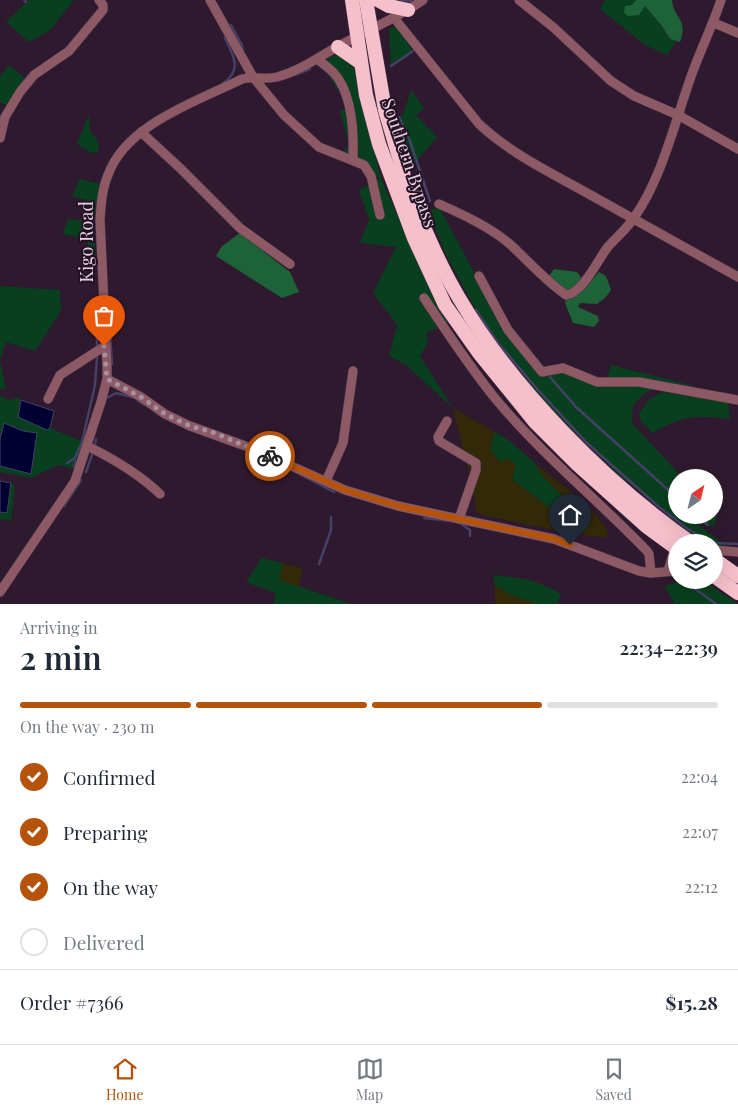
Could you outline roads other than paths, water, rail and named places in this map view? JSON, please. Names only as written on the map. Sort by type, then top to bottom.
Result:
[{"type":"highway","name":"Southern Bypass","points":[[352,0],[366,95],[379,144],[397,196],[445,305],[535,422],[577,464],[646,526],[668,542]]},
{"type":"highway","name":"Southern Bypass","points":[[366,0],[385,110],[403,171],[404,181],[446,275],[473,321],[509,370],[554,421],[654,517],[678,534]]},
{"type":"highway","points":[[378,0],[389,6],[408,10]]},
{"type":"highway","points":[[338,47],[361,63]]},
{"type":"highway","points":[[723,565],[738,576]]},
{"type":"highway","points":[[723,582],[738,593]]},
{"type":"street","points":[[0,138],[6,117],[20,92],[34,75],[69,51],[103,10],[103,5],[99,0]]},
{"type":"street","points":[[210,0],[253,77],[284,115],[309,140],[324,150],[364,165],[371,176],[380,215]]},
{"type":"street","name":"Kigo Road","points":[[0,592],[75,481],[107,379],[104,346],[100,220],[102,197],[108,174],[116,158],[140,132],[160,118],[242,79],[277,77],[302,68],[338,47],[395,19],[423,0]]},
{"type":"street","points":[[519,0],[553,27],[611,81],[634,96],[678,115],[738,149]]},
{"type":"street","points":[[439,204],[460,212],[511,244],[550,284],[566,295],[576,292],[607,248],[633,219],[645,200],[694,70],[714,23],[721,0]]},
{"type":"street","points":[[395,19],[478,123],[494,138],[515,152],[738,277]]},
{"type":"street","points":[[714,23],[738,33]]},
{"type":"street","points":[[318,59],[334,73],[347,100],[354,144],[353,160]]},
{"type":"street","points":[[140,132],[180,168],[240,228],[290,264]]},
{"type":"street","points":[[479,276],[508,330],[542,372],[563,368],[597,382],[639,382],[738,400]]},
{"type":"street","points":[[424,298],[494,397],[532,439],[647,551],[649,554],[650,573]]},
{"type":"street","points":[[48,399],[60,375],[104,346]]},
{"type":"street","points":[[326,481],[343,443],[353,371]]},
{"type":"street","points":[[107,379],[141,397],[165,414],[190,426],[252,448],[345,490],[398,506],[554,539],[650,573],[668,571]]},
{"type":"street","points":[[447,421],[438,437],[439,441],[476,463],[476,470],[459,519]]},
{"type":"street","points":[[87,446],[124,465],[144,479],[160,494]]},
{"type":"street","points":[[723,551],[738,552]]},
{"type":"waterway","points":[[401,0],[414,1]]},
{"type":"waterway","points":[[231,25],[242,45],[243,53]]},
{"type":"waterway","points":[[222,84],[229,79],[235,68],[234,57],[225,38]]},
{"type":"waterway","points":[[391,66],[413,51]]},
{"type":"waterway","points":[[295,75],[310,69]]},
{"type":"waterway","points":[[399,117],[410,141],[430,201]]},
{"type":"waterway","points":[[97,299],[97,347]]},
{"type":"waterway","points":[[476,310],[498,343],[587,443],[659,507],[689,530],[715,543],[738,544]]},
{"type":"waterway","points":[[110,331],[112,364]]},
{"type":"waterway","points":[[67,463],[75,458],[82,442],[95,385],[97,357]]},
{"type":"waterway","points":[[550,377],[576,407],[668,490]]},
{"type":"waterway","points":[[105,399],[116,393],[132,397]]},
{"type":"waterway","points":[[138,401],[145,405]]},
{"type":"waterway","points":[[95,446],[96,439]]},
{"type":"waterway","points":[[86,472],[93,452]]},
{"type":"waterway","points":[[74,467],[76,461]]},
{"type":"waterway","points":[[301,475],[334,492]]},
{"type":"waterway","points":[[64,506],[81,480]]},
{"type":"waterway","points":[[319,564],[331,530],[331,517]]},
{"type":"waterway","points":[[424,518],[450,521]]},
{"type":"waterway","points":[[460,523],[470,530],[470,536]]},
{"type":"waterway","points":[[695,589],[716,604]]}]
